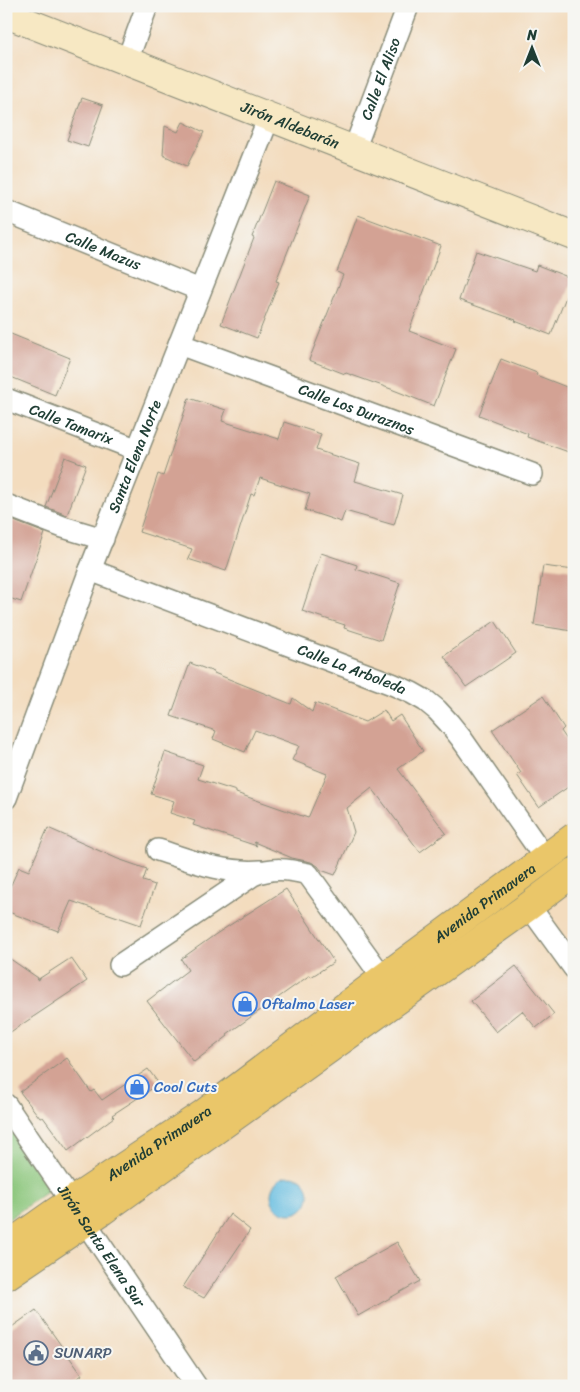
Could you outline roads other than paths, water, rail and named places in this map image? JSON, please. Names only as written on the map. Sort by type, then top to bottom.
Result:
[{"type":"main road","name":"Avenida Primavera","points":[[6,1276],[79,1212],[203,1114],[574,837]]},
{"type":"main road","name":"Avenida Primavera","points":[[6,1247],[54,1213],[79,1212],[529,906],[574,872]]},
{"type":"street","points":[[127,61],[147,6]]},
{"type":"street","name":"Calle El Aliso","points":[[354,150],[408,6]]},
{"type":"street","name":"Jirón Aldebarán","points":[[6,14],[574,236]]},
{"type":"street","name":"Santa Elena Norte","points":[[6,798],[90,570],[269,117]]},
{"type":"street","name":"Calle Mazus","points":[[6,211],[200,290]]},
{"type":"street","name":"Calle Los Duraznos","points":[[179,344],[532,474]]},
{"type":"street","name":"Calle Tamarix","points":[[6,399],[138,450]]},
{"type":"street","points":[[6,505],[63,527],[103,538]]},
{"type":"street","name":"Calle La Arboleda","points":[[90,570],[392,684],[426,701],[438,710],[462,738],[545,858]]},
{"type":"street","points":[[158,850],[202,865],[227,871],[246,872],[285,869],[308,874],[383,978]]},
{"type":"street","points":[[120,965],[253,875],[264,871]]},
{"type":"street","points":[[529,906],[574,968]]},
{"type":"street","name":"Jirón Santa Elena Sur","points":[[6,1106],[196,1386]]},
{"type":"water","points":[[290,1176],[303,1182],[309,1195],[303,1208],[290,1214],[277,1208],[271,1195],[277,1182]]},
{"type":"place","name":"Oftalmo Laser","points":[[245,1004]]},
{"type":"place","name":"Cool Cuts","points":[[137,1087]]},
{"type":"place","name":"SUNARP","points":[[36,1353]]}]
